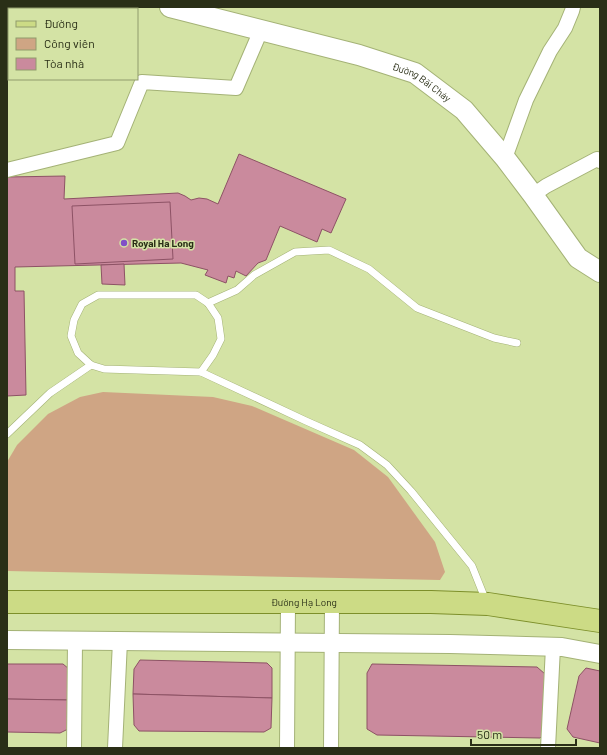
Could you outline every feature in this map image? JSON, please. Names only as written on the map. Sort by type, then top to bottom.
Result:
[{"type":"main road","name":"Đường Bãi Cháy","points":[[170,7],[359,55],[414,73],[464,110],[534,195],[578,258],[600,272]]},
{"type":"main road","name":"Đường Hạ Long","points":[[7,602],[431,602],[488,604],[600,621]]},
{"type":"street","points":[[505,158],[526,100],[550,51],[565,28],[573,7]]},
{"type":"street","points":[[7,170],[117,143],[142,82],[236,88],[261,30]]},
{"type":"street","points":[[534,195],[546,186],[597,159],[600,161]]},
{"type":"street","points":[[287,748],[288,602]]},
{"type":"street","points":[[331,748],[332,602]]},
{"type":"street","points":[[7,640],[450,644],[553,647],[600,654]]},
{"type":"street","points":[[74,748],[75,641]]},
{"type":"street","points":[[115,748],[120,641]]},
{"type":"street","points":[[548,748],[553,647]]},
{"type":"lane","points":[[208,303],[237,290],[254,275],[295,252],[329,250],[369,269],[417,308],[494,338],[516,343]]},
{"type":"lane","points":[[201,372],[221,339],[218,318],[208,303],[196,296],[98,295],[82,304],[74,320],[72,336],[78,353],[91,365],[104,369],[201,372],[360,445],[387,465],[411,491],[472,566],[488,604]]},
{"type":"lane","points":[[7,434],[50,393],[91,365]]},
{"type":"green space","points":[[103,392],[213,397],[252,406],[354,450],[388,477],[435,542],[445,572],[440,580],[7,571],[7,462],[17,445],[48,414],[80,397]]},
{"type":"building","points":[[239,154],[346,199],[331,233],[322,229],[317,242],[280,226],[266,260],[258,263],[246,276],[236,271],[234,278],[228,276],[226,283],[205,275],[208,270],[181,263],[15,267],[15,291],[24,291],[26,395],[7,396],[7,177],[65,176],[64,199],[178,193],[191,200],[199,198],[207,199],[218,204]]},
{"type":"building","points":[[170,202],[173,259],[75,264],[72,206]]},
{"type":"building","points":[[124,264],[125,285],[102,284],[101,265]]},
{"type":"building","points":[[140,660],[267,663],[272,668],[272,698],[133,694],[134,669]]},
{"type":"building","points":[[7,664],[63,664],[69,669],[68,700],[7,699]]},
{"type":"building","points":[[372,664],[537,667],[545,674],[545,733],[540,738],[377,735],[367,729],[367,673]]},
{"type":"building","points":[[586,668],[600,671],[600,743],[573,737],[567,729],[579,676]]},
{"type":"building","points":[[133,694],[272,698],[271,728],[264,732],[139,731],[134,725]]},
{"type":"building","points":[[7,699],[68,700],[68,729],[60,733],[7,732]]},
{"type":"place","name":"Royal Ha Long","points":[[124,243]]}]
